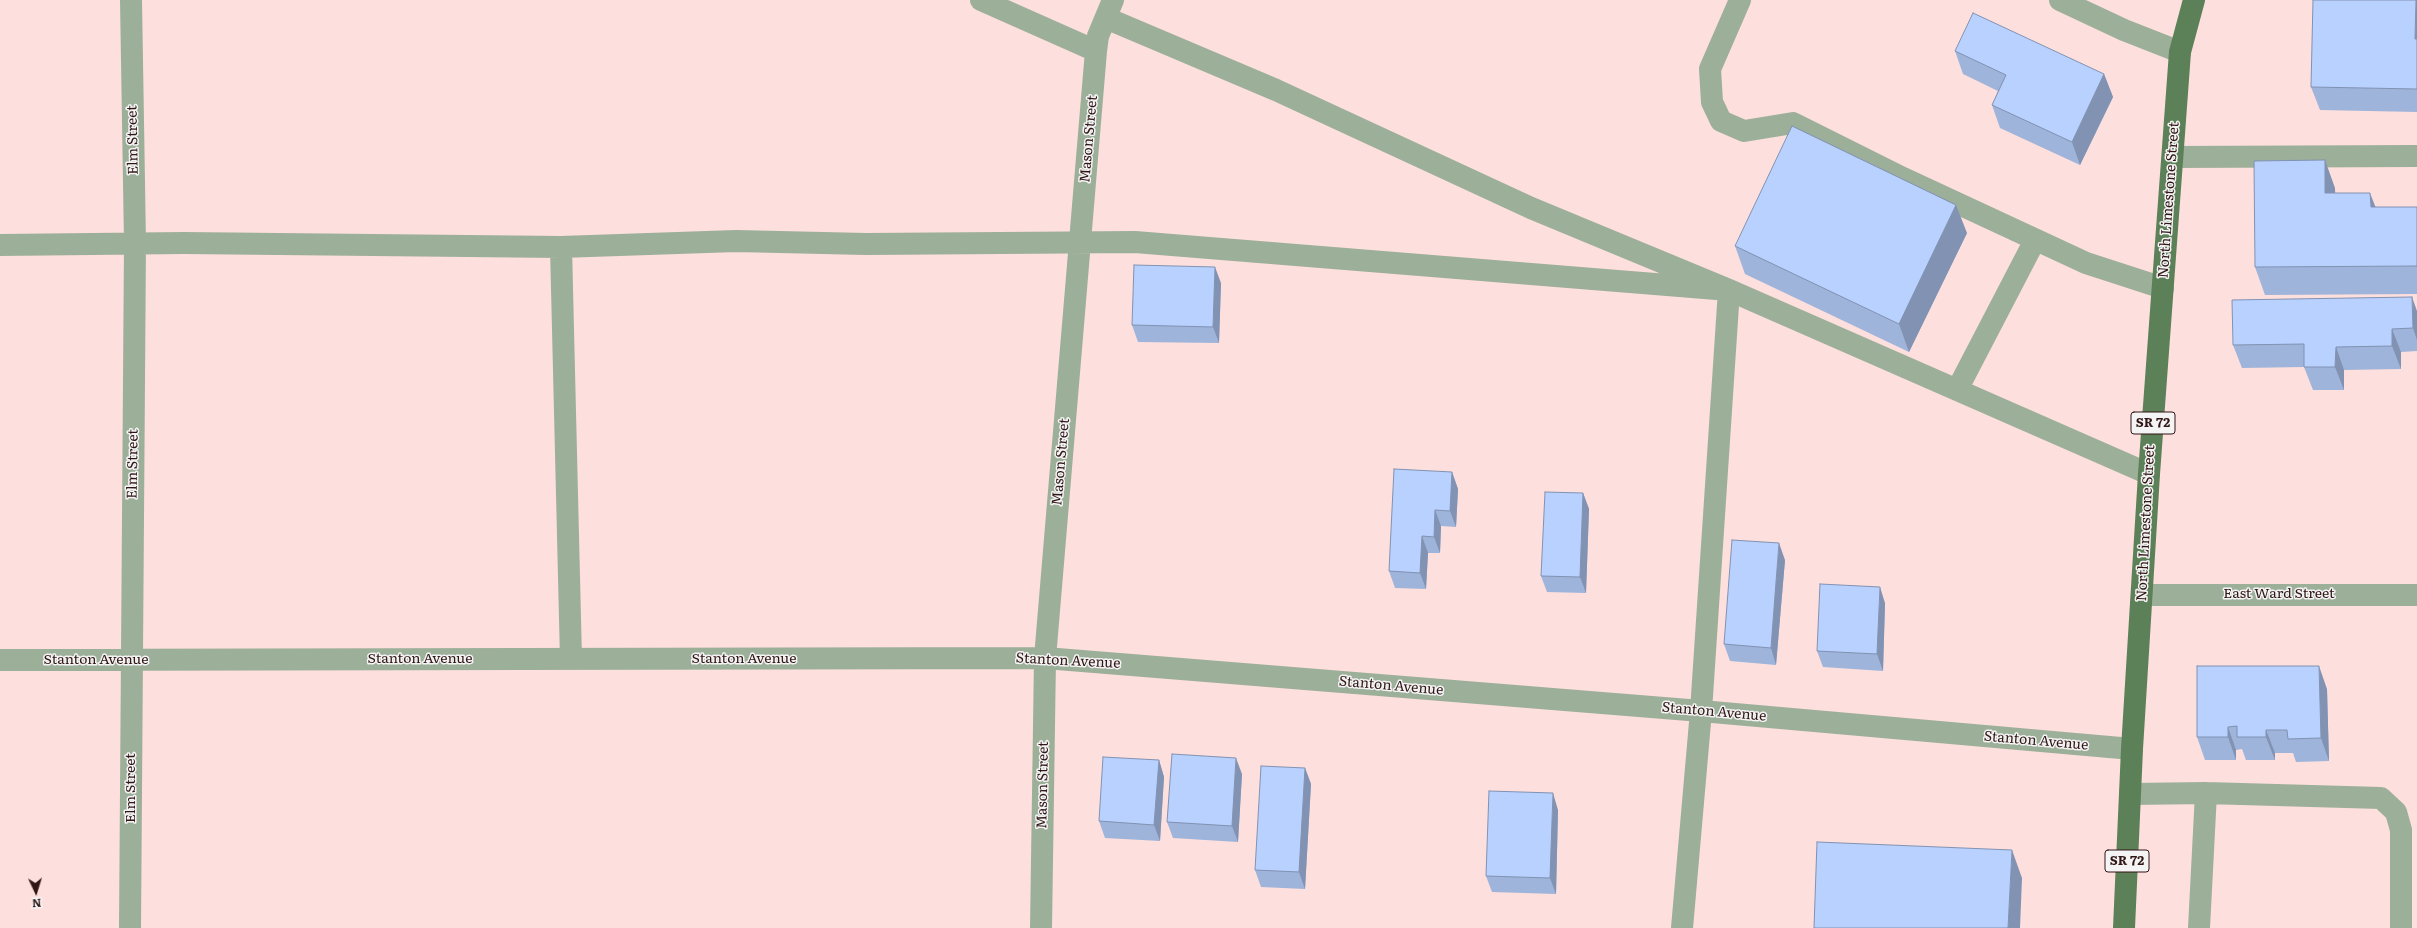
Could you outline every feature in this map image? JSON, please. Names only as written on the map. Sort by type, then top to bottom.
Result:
[{"type":"main road","name":"SR 72","points":[[2179,0],[2180,52]]},
{"type":"main road","name":"North Limestone Street","points":[[2124,928],[2132,749],[2149,474],[2180,52],[2194,0]]},
{"type":"street","name":"Elm Street","points":[[130,928],[135,243],[131,0]]},
{"type":"street","points":[[981,0],[1096,51]]},
{"type":"street","points":[[1740,0],[1710,69],[1712,102],[1720,121],[1744,131],[1793,123],[2035,240],[2086,263],[2163,288]]},
{"type":"street","points":[[2060,0],[2124,30],[2180,52]]},
{"type":"street","points":[[1110,9],[1276,90],[1531,208],[1729,290],[2149,474]]},
{"type":"street","name":"Mason Street","points":[[1041,928],[1045,658],[1096,51],[1098,36],[1110,9]]},
{"type":"street","points":[[2173,157],[2417,156]]},
{"type":"street","points":[[1957,390],[2035,240]]},
{"type":"street","points":[[0,245],[135,243],[561,247],[736,241],[866,244],[1135,242],[1729,290]]},
{"type":"street","points":[[561,247],[571,659]]},
{"type":"street","points":[[1682,928],[1701,711],[1729,290]]},
{"type":"street","name":"East Ward Street","points":[[2142,595],[2417,595]]},
{"type":"street","name":"Stanton Avenue","points":[[0,660],[1045,658],[1701,711],[2132,749]]},
{"type":"street","points":[[2199,928],[2206,793]]},
{"type":"street","points":[[2130,794],[2206,793],[2380,798],[2396,812],[2401,830],[2401,928]]},
{"type":"building","points":[[2313,0],[2416,0],[2415,39],[2417,39],[2417,89],[2311,87]]},
{"type":"building","points":[[1973,13],[2104,74],[2072,142],[1992,105],[2006,75],[1955,51]]},
{"type":"building","points":[[1792,126],[1956,205],[1899,324],[1735,246]]},
{"type":"building","points":[[2325,160],[2325,193],[2370,193],[2371,207],[2417,207],[2417,266],[2255,267],[2254,161]]},
{"type":"building","points":[[1134,265],[1215,267],[1213,327],[1132,325]]},
{"type":"building","points":[[2412,297],[2413,328],[2392,329],[2392,346],[2336,347],[2335,367],[2304,367],[2304,344],[2233,345],[2232,300]]},
{"type":"building","points":[[1394,469],[1452,472],[1450,511],[1435,510],[1434,537],[1422,536],[1420,573],[1389,571]]},
{"type":"building","points":[[1545,492],[1583,493],[1580,577],[1541,576]]},
{"type":"building","points":[[1732,540],[1779,543],[1771,648],[1724,644]]},
{"type":"building","points":[[1820,584],[1880,587],[1877,654],[1817,651]]},
{"type":"building","points":[[2197,666],[2319,666],[2321,738],[2288,739],[2287,730],[2266,730],[2266,737],[2237,737],[2237,726],[2228,727],[2228,737],[2197,737]]},
{"type":"building","points":[[1172,754],[1236,758],[1232,826],[1167,822]]},
{"type":"building","points":[[1103,757],[1159,760],[1154,825],[1099,821]]},
{"type":"building","points":[[1261,766],[1305,768],[1299,872],[1255,870]]},
{"type":"building","points":[[1489,791],[1553,793],[1550,878],[1486,876]]},
{"type":"building","points":[[1817,842],[2012,850],[2008,928],[1814,928]]}]
